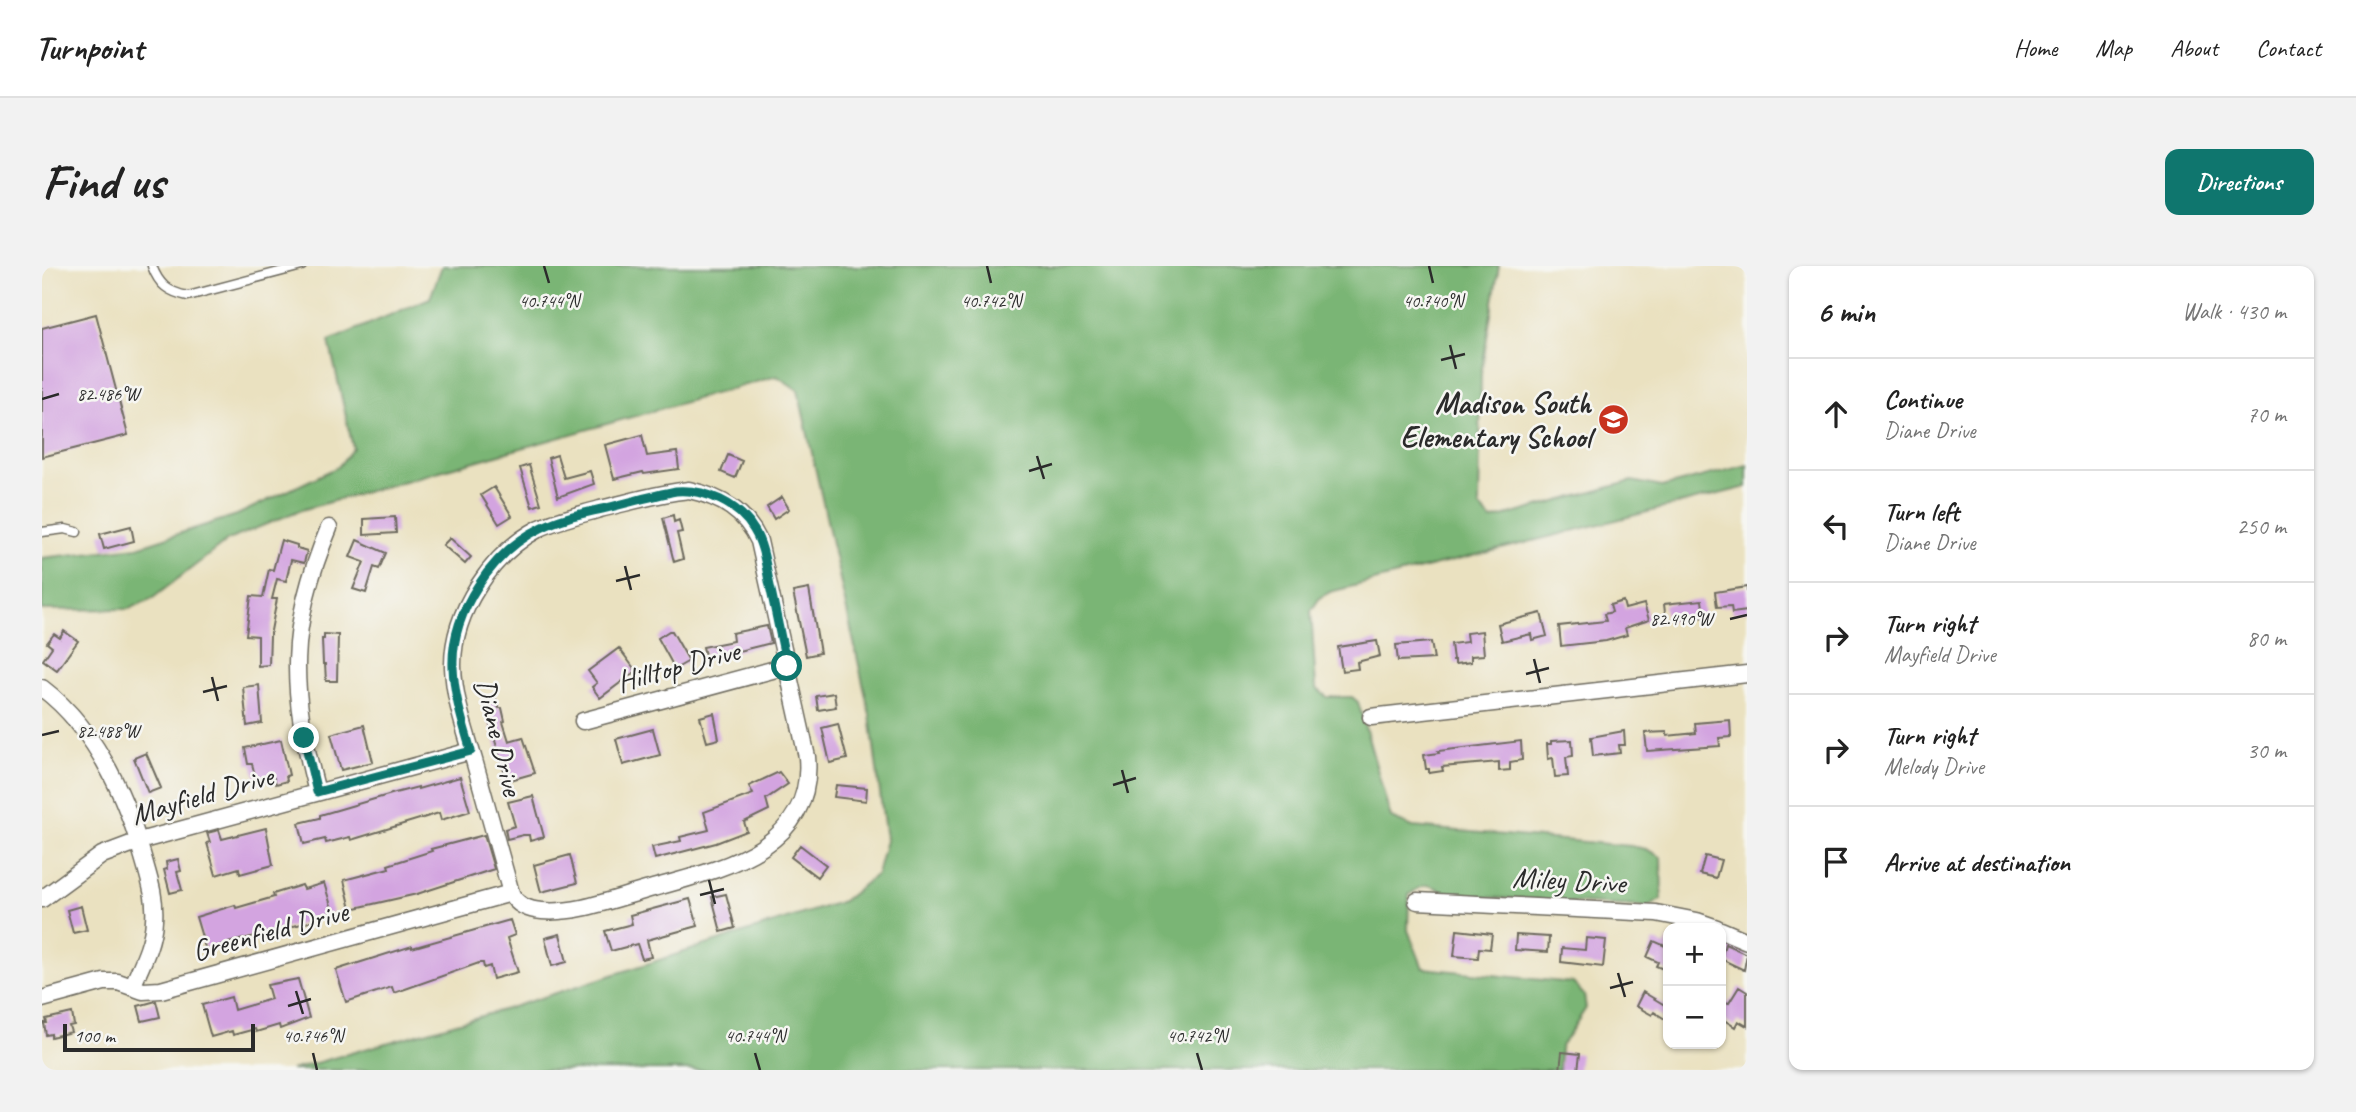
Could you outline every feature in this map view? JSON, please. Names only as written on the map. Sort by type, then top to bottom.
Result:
[{"type":"street","name":"Diane Drive","points":[[689,490],[725,502],[746,519],[759,541],[807,757],[807,785],[786,825],[766,844],[744,859],[729,865],[577,909],[539,911],[517,902],[511,893],[471,751],[454,684],[454,651],[461,621],[478,587],[499,560],[525,537],[560,520],[676,491],[689,490]]},
{"type":"street","points":[[317,792],[300,716],[297,637],[309,580],[329,528]]},
{"type":"street","name":"Hilltop Drive","points":[[583,721],[787,666]]},
{"type":"street","points":[[1371,718],[1747,674]]},
{"type":"street","points":[[42,688],[75,719],[90,739],[118,788],[138,841],[155,900],[150,943],[132,987]]},
{"type":"street","name":"Mayfield Drive","points":[[42,899],[102,855],[138,841],[471,751]]},
{"type":"street","name":"Greenfield Drive","points":[[42,999],[104,982],[118,982],[143,990],[161,990],[511,893]]},
{"type":"street","name":"Miley Drive","points":[[1417,901],[1656,913],[1702,923]]},
{"type":"street","name":"Miley Drive","points":[[1726,932],[1747,941]]},
{"type":"lane","points":[[152,266],[161,284],[175,293],[188,296],[302,266]]},
{"type":"lane","points":[[42,532],[65,529],[77,532]]},
{"type":"green space","points":[[442,266],[1499,266],[1481,374],[1479,506],[1491,520],[1632,481],[1662,487],[1747,465],[1747,487],[1330,592],[1319,599],[1311,611],[1316,688],[1327,697],[1352,697],[1358,702],[1391,818],[1413,827],[1631,846],[1646,849],[1661,857],[1662,899],[1648,907],[1449,895],[1429,885],[1409,895],[1408,930],[1423,968],[1573,983],[1584,995],[1586,1008],[1560,1048],[1559,1070],[291,1070],[506,1009],[843,901],[877,874],[886,840],[870,715],[798,390],[777,376],[298,511],[228,540],[153,598],[129,609],[42,610],[42,558],[137,547],[237,515],[338,467],[353,448],[329,341],[430,298]]},
{"type":"building","points":[[96,314],[128,435],[42,457],[42,328]]},
{"type":"building","points":[[642,435],[647,456],[677,452],[679,469],[643,472],[614,479],[605,445]]},
{"type":"building","points":[[557,455],[564,478],[590,471],[594,484],[558,497],[548,458]]},
{"type":"building","points":[[728,455],[742,461],[735,478],[721,472]]},
{"type":"building","points":[[529,465],[541,504],[532,507],[520,468]]},
{"type":"building","points":[[494,487],[512,516],[499,524],[481,495]]},
{"type":"building","points":[[782,497],[789,509],[774,519],[767,507]]},
{"type":"building","points":[[673,515],[674,522],[679,520],[682,532],[677,533],[683,559],[674,562],[663,518]]},
{"type":"building","points":[[395,517],[396,533],[364,535],[364,519]]},
{"type":"building","points":[[131,526],[134,541],[104,549],[100,534]]},
{"type":"building","points":[[450,538],[471,557],[465,564],[443,545]]},
{"type":"building","points":[[281,540],[307,551],[304,563],[291,560],[286,581],[277,579],[272,599],[277,599],[270,636],[269,665],[258,666],[258,636],[246,635],[251,596],[263,597],[269,569],[273,570]]},
{"type":"building","points":[[357,540],[386,553],[379,569],[374,567],[366,593],[353,589],[364,562],[350,557]]},
{"type":"building","points":[[1747,587],[1747,611],[1732,613],[1731,606],[1717,607],[1715,592]]},
{"type":"building","points":[[809,589],[820,653],[806,656],[793,592]]},
{"type":"building","points":[[1702,600],[1704,617],[1666,621],[1664,604]]},
{"type":"building","points":[[1623,601],[1625,609],[1644,604],[1649,620],[1625,628],[1627,635],[1606,641],[1561,646],[1559,626],[1606,621],[1604,614],[1612,612],[1610,605]]},
{"type":"building","points":[[1541,613],[1547,636],[1532,640],[1531,634],[1502,641],[1498,624]]},
{"type":"building","points":[[767,626],[771,643],[706,659],[703,647],[733,641],[732,633]]},
{"type":"building","points":[[64,631],[78,641],[57,670],[43,660],[52,647],[47,643],[54,634],[60,638]]},
{"type":"building","points":[[672,631],[689,661],[675,669],[658,638]]},
{"type":"building","points":[[1482,631],[1484,655],[1471,656],[1471,662],[1455,664],[1451,644],[1467,642],[1466,633]]},
{"type":"building","points":[[324,634],[338,635],[337,681],[326,681],[323,664]]},
{"type":"building","points":[[1377,641],[1380,656],[1357,662],[1358,669],[1342,671],[1338,647]]},
{"type":"building","points":[[1431,642],[1434,659],[1398,661],[1396,645]]},
{"type":"building","points":[[619,648],[636,671],[600,698],[592,687],[597,683],[588,671]]},
{"type":"building","points":[[259,685],[262,723],[247,726],[243,687]]},
{"type":"building","points":[[834,693],[836,707],[818,710],[816,696]]},
{"type":"building","points":[[494,695],[499,708],[502,708],[509,741],[523,737],[535,773],[507,781],[488,717],[491,716],[487,697]]},
{"type":"building","points":[[714,713],[719,739],[707,742],[700,717]]},
{"type":"building","points":[[1730,720],[1731,737],[1719,738],[1720,746],[1647,751],[1645,733],[1667,732],[1667,736],[1696,733],[1695,723]]},
{"type":"building","points":[[838,724],[847,759],[830,763],[822,728]]},
{"type":"building","points":[[364,725],[373,762],[341,770],[331,734]]},
{"type":"building","points":[[653,729],[660,755],[623,765],[616,739]]},
{"type":"building","points":[[1624,731],[1625,745],[1619,745],[1620,753],[1593,756],[1591,737]]},
{"type":"building","points":[[281,740],[289,775],[286,776],[287,781],[276,784],[274,778],[257,783],[252,764],[248,764],[245,748]]},
{"type":"building","points":[[1572,740],[1573,756],[1566,757],[1568,776],[1555,777],[1553,758],[1548,759],[1547,744],[1551,744],[1551,741]]},
{"type":"building","points":[[1521,741],[1522,760],[1510,762],[1510,770],[1499,771],[1499,762],[1442,767],[1443,771],[1429,773],[1429,769],[1426,769],[1424,755]]},
{"type":"building","points":[[146,753],[161,788],[148,793],[134,758]]},
{"type":"building","points":[[779,772],[788,784],[766,799],[769,810],[744,822],[747,831],[716,843],[655,859],[652,847],[681,841],[680,837],[709,830],[704,812],[753,794],[749,786]]},
{"type":"building","points":[[460,777],[470,811],[441,820],[439,813],[351,840],[350,837],[326,843],[325,839],[304,844],[299,823],[395,793]]},
{"type":"building","points":[[836,785],[867,788],[866,801],[834,797]]},
{"type":"building","points":[[533,796],[544,837],[530,841],[529,835],[507,839],[505,829],[515,826],[508,802]]},
{"type":"building","points":[[266,828],[273,865],[240,874],[239,868],[216,875],[207,833],[219,830],[222,839]]},
{"type":"building","points":[[484,835],[494,869],[417,894],[351,909],[344,880],[389,868],[388,865],[432,851],[431,849]]},
{"type":"building","points":[[800,845],[826,865],[817,877],[791,857]]},
{"type":"building","points":[[570,855],[577,883],[541,892],[534,865]]},
{"type":"building","points":[[1705,856],[1721,860],[1716,878],[1700,874]]},
{"type":"building","points":[[178,859],[181,871],[177,872],[182,890],[170,893],[164,870],[167,869],[166,862]]},
{"type":"building","points":[[324,883],[333,912],[312,918],[313,921],[206,951],[196,917],[274,897],[273,894],[302,885],[304,889]]},
{"type":"building","points":[[726,894],[735,928],[721,932],[712,897]]},
{"type":"building","points":[[690,899],[698,926],[647,940],[651,957],[642,959],[637,944],[611,951],[605,931],[632,924],[630,915]]},
{"type":"building","points":[[81,906],[87,930],[73,933],[67,910]]},
{"type":"building","points":[[510,920],[515,935],[507,938],[518,972],[493,979],[490,966],[484,968],[483,963],[479,963],[394,993],[392,987],[346,1002],[336,970]]},
{"type":"building","points":[[1457,930],[1492,934],[1490,949],[1479,948],[1478,958],[1454,956]]},
{"type":"building","points":[[560,934],[567,962],[552,966],[545,938]]},
{"type":"building","points":[[1516,935],[1549,937],[1548,952],[1515,950]]},
{"type":"building","points":[[1586,938],[1606,940],[1603,967],[1561,962],[1562,948],[1585,950]]},
{"type":"building","points":[[1654,941],[1663,945],[1663,969],[1656,966],[1658,962],[1647,957]]},
{"type":"building","points":[[1726,944],[1747,954],[1744,970],[1726,961]]},
{"type":"building","points":[[298,979],[309,1018],[280,1029],[279,1025],[256,1032],[255,1029],[233,1035],[232,1031],[211,1037],[202,1005],[231,997],[234,1010],[271,999],[267,985]]},
{"type":"building","points":[[1739,987],[1747,992],[1747,1026],[1738,1021],[1735,1027],[1726,1021],[1726,1002],[1729,1003]]},
{"type":"building","points":[[1643,992],[1663,1004],[1663,1018],[1654,1012],[1652,1015],[1636,1006]]},
{"type":"building","points":[[156,1001],[160,1017],[142,1021],[138,1006]]},
{"type":"building","points":[[72,1013],[74,1025],[69,1026],[71,1032],[51,1037],[51,1034],[46,1035],[46,1019]]},
{"type":"building","points":[[1562,1052],[1580,1054],[1578,1070],[1560,1070]]},
{"type":"place","name":"Madison South Elementary School","points":[[1614,420]]},
{"type":"route","points":[[304,738],[317,792],[471,751],[457,703],[454,651],[457,634],[469,602],[487,575],[514,546],[540,528],[560,520],[676,491],[689,490],[725,502],[746,519],[754,530],[763,554],[787,666]]}]
